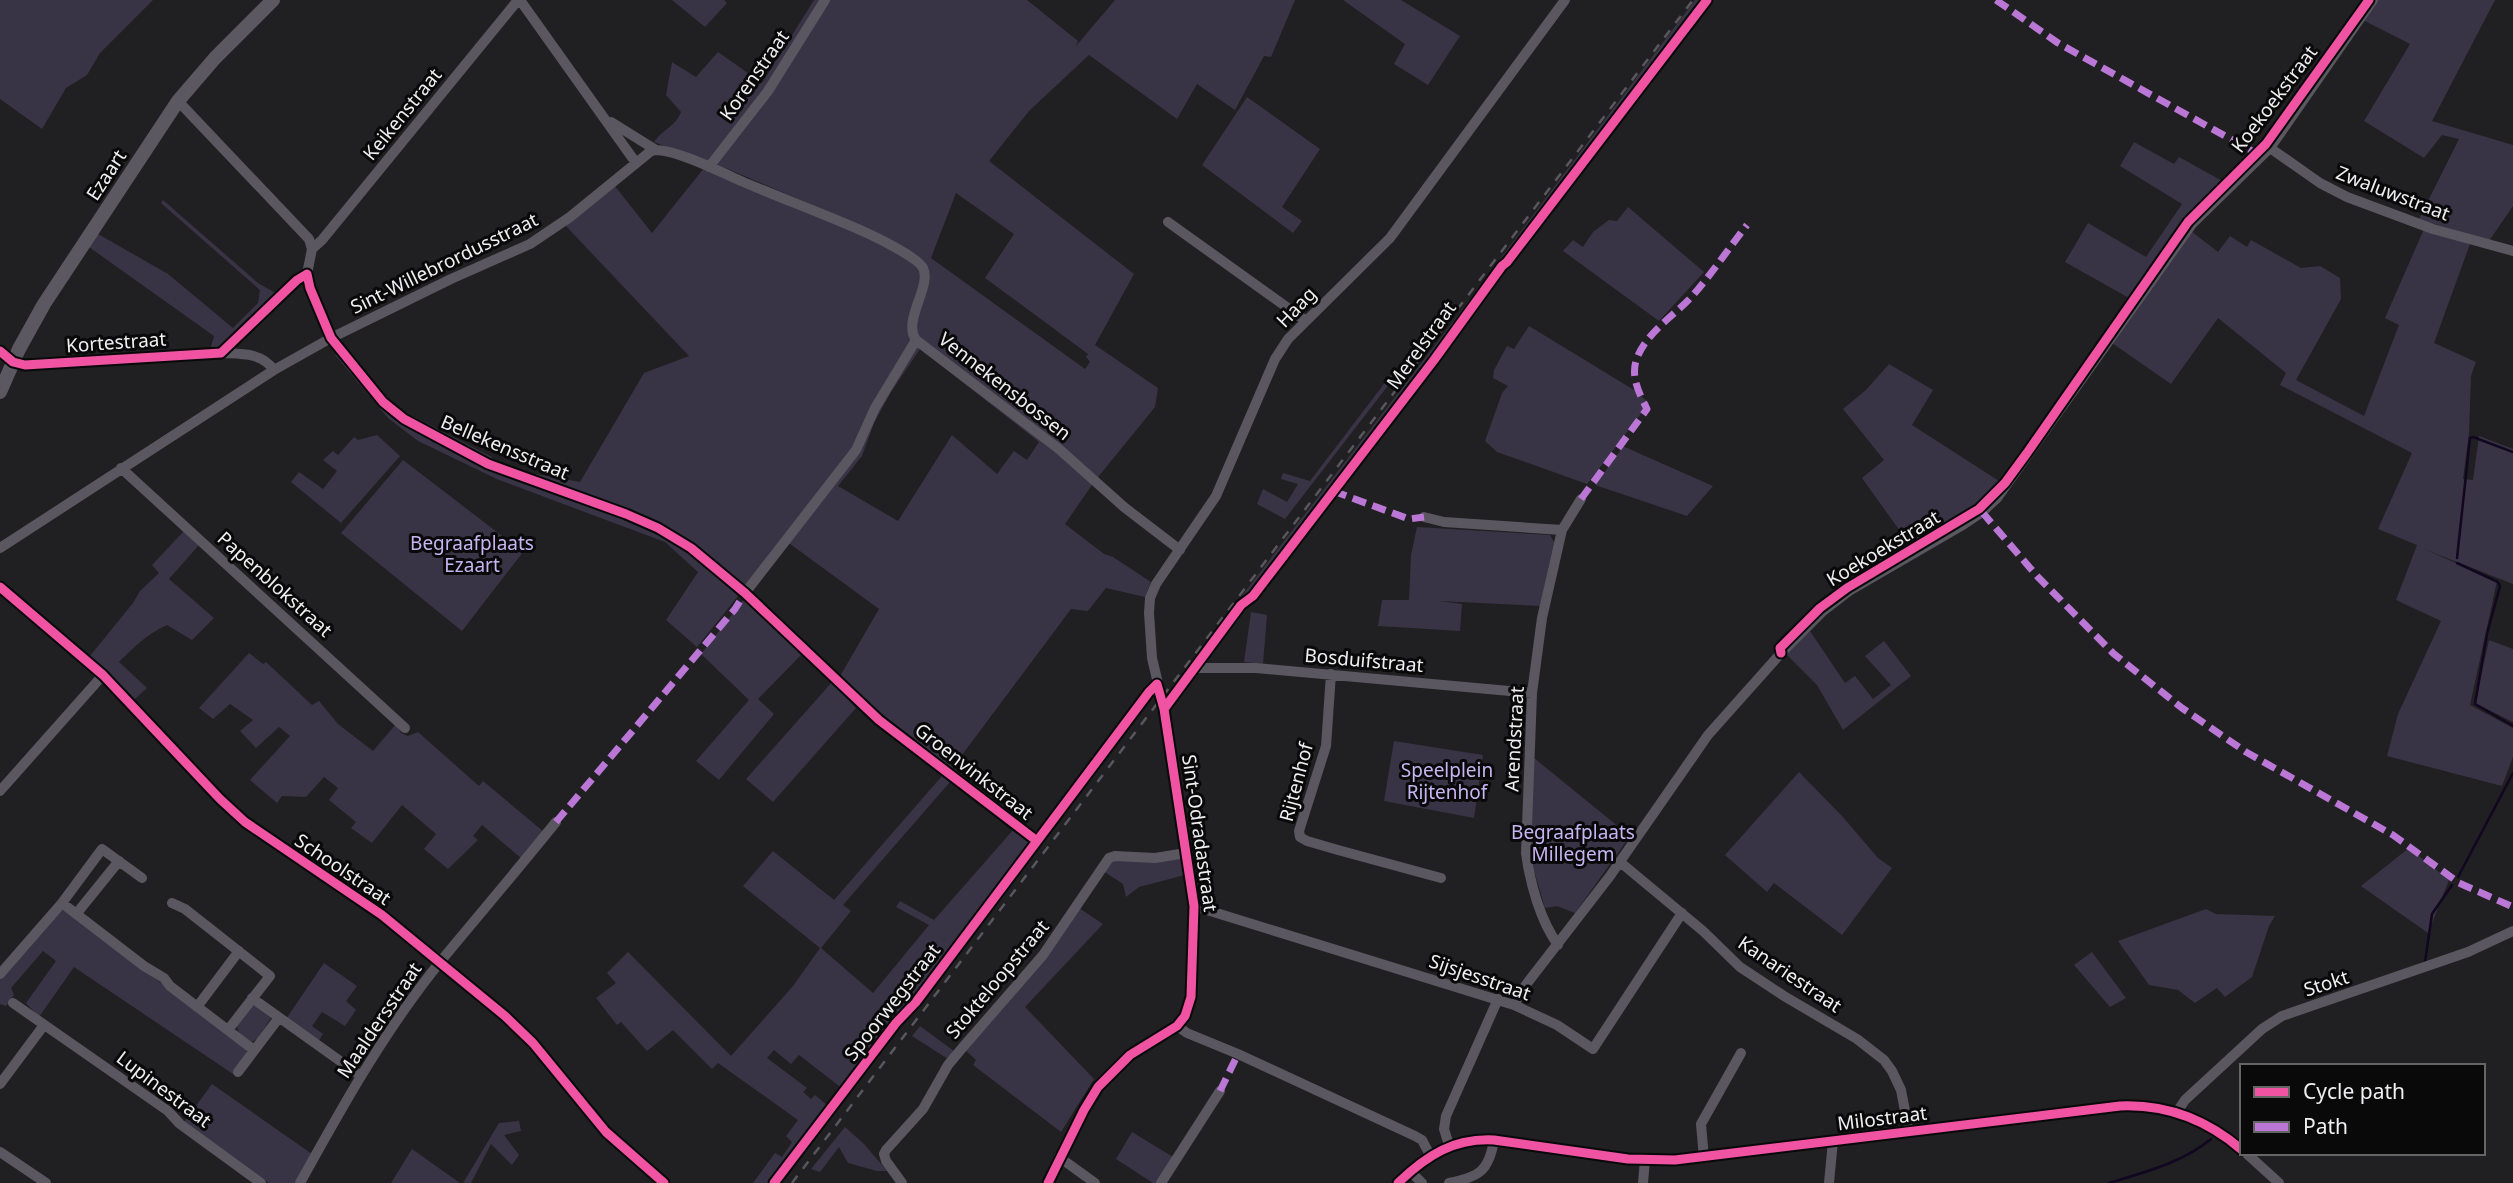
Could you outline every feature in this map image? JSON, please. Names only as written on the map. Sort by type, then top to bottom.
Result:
[{"type":"main road","name":"Ezaart","points":[[0,392],[44,304],[178,101],[215,58],[273,0]]},
{"type":"street","points":[[519,0],[636,163]]},
{"type":"street","name":"Keikenstraat","points":[[312,248],[331,230],[519,0]]},
{"type":"street","name":"Korenstraat","points":[[709,167],[768,91],[825,0]]},
{"type":"street","name":"Haag","points":[[1157,684],[1152,658],[1150,598],[1156,584],[1216,496],[1275,359],[1288,339],[1390,238],[1565,0]]},
{"type":"street","name":"Merelstraat","points":[[1164,709],[1241,605],[1261,585],[1434,360],[1502,266],[1707,0]]},
{"type":"street","name":"Koekoekstraat","points":[[1514,1005],[1525,986],[1620,862],[1708,735],[1781,653],[1823,611],[1849,591],[1961,526],[1997,498],[2192,224],[2270,148],[2373,0]]},
{"type":"street","points":[[178,101],[305,235],[312,248]]},
{"type":"street","points":[[606,120],[656,150],[709,167],[871,235],[915,260],[922,266],[924,275],[912,323],[916,340]]},
{"type":"street","name":"Zwaluwstraat","points":[[2270,148],[2320,183],[2347,197],[2433,229],[2513,251]]},
{"type":"street","name":"Sint-Willebrordusstraat","points":[[0,548],[274,370],[331,338],[530,244],[570,217],[651,151],[656,150]]},
{"type":"street","points":[[1168,222],[1306,321]]},
{"type":"street","name":"Bellekensstraat","points":[[312,248],[307,274],[310,288],[331,338],[383,402],[416,427],[488,464],[658,528],[706,559],[745,593]]},
{"type":"street","name":"Vennekensbossen","points":[[745,593],[856,450],[875,408],[916,340],[1026,423],[1124,507],[1180,550]]},
{"type":"street","points":[[0,351],[13,362]]},
{"type":"street","name":"Kortestraat","points":[[13,362],[25,365],[221,353],[258,356],[274,370]]},
{"type":"street","name":"Papenblokstraat","points":[[121,468],[405,728]]},
{"type":"street","name":"Arendstraat","points":[[1558,945],[1550,933],[1529,873],[1526,853],[1532,693],[1542,618],[1562,530],[1581,499]]},
{"type":"street","points":[[1424,517],[1444,522],[1562,530]]},
{"type":"street","name":"Schoolstraat","points":[[0,587],[103,675],[245,822],[382,915],[525,1035],[606,1132],[664,1183]]},
{"type":"street","name":"Groenvinkstraat","points":[[745,593],[879,720],[1037,841],[1157,684]]},
{"type":"street","name":"Bosduifstraat","points":[[1193,668],[1256,668],[1532,693]]},
{"type":"street","name":"Rijtenhof","points":[[1331,674],[1326,746],[1299,831],[1300,837],[1441,878]]},
{"type":"street","points":[[0,790],[103,675]]},
{"type":"street","name":"Sint-Odradastraat","points":[[1157,684],[1164,709],[1195,906],[1191,997],[1185,1016],[1177,1026]]},
{"type":"street","name":"Maaldersstraat","points":[[300,1183],[361,1076],[440,962],[556,822]]},
{"type":"street","name":"Spoorwegstraat","points":[[774,1183],[896,1023],[916,1002],[1037,841]]},
{"type":"street","points":[[0,974],[62,902],[102,849],[142,878]]},
{"type":"street","name":"Stokteloopstraat","points":[[902,1183],[884,1154],[923,1109],[948,1065],[962,1047],[1043,955],[1109,858],[1155,858],[1186,853]]},
{"type":"street","points":[[77,913],[119,861]]},
{"type":"street","name":"Kanariestraat","points":[[1620,862],[1682,913],[1740,967],[1885,1060],[1901,1090],[1909,1132]]},
{"type":"street","points":[[62,902],[254,1050]]},
{"type":"street","points":[[172,903],[185,909],[270,976],[228,1030]]},
{"type":"street","name":"Sijsjesstraat","points":[[1195,906],[1498,999],[1557,1025],[1593,1049],[1682,913]]},
{"type":"street","name":"Stokt","points":[[2177,1112],[2185,1100],[2272,1022],[2468,952],[2513,930]]},
{"type":"street","points":[[197,1007],[239,951]]},
{"type":"street","points":[[252,998],[361,1076]]},
{"type":"street","points":[[1449,1145],[1444,1129],[1446,1116],[1498,999]]},
{"type":"street","name":"Lupinestraat","points":[[13,1003],[168,1111],[180,1124],[261,1183]]},
{"type":"street","points":[[1185,1016],[1199,1038]]},
{"type":"street","points":[[238,1072],[278,1019]]},
{"type":"street","points":[[0,1084],[44,1025]]},
{"type":"street","points":[[1048,1183],[1084,1110],[1107,1076],[1136,1050],[1177,1026],[1415,1136],[1422,1140],[1430,1155]]},
{"type":"street","points":[[1704,1158],[1701,1124],[1741,1053]]},
{"type":"street","points":[[1161,1183],[1220,1091]]},
{"type":"street","name":"Milostraat","points":[[1398,1183],[1430,1155],[1449,1145],[1477,1139],[1645,1160],[1704,1158],[2120,1106],[2148,1106],[2177,1112],[2221,1133],[2240,1149]]},
{"type":"street","points":[[1449,1183],[1473,1180],[1489,1160],[1494,1140]]},
{"type":"street","points":[[1829,1183],[1833,1141]]},
{"type":"street","points":[[0,1152],[46,1183]]},
{"type":"street","name":"Milostraat","points":[[2247,1155],[2279,1183]]},
{"type":"street","points":[[1059,1157],[1095,1183]]},
{"type":"street","points":[[1643,1183],[1645,1160]]},
{"type":"street","points":[[1410,1171],[1422,1183]]},
{"type":"green space","points":[[0,0],[153,0],[100,53],[87,75],[66,88],[42,129],[0,99]]},
{"type":"green space","points":[[672,0],[724,0],[727,3],[705,27]]},
{"type":"green space","points":[[814,0],[820,0],[767,86],[708,170],[844,218],[716,164],[828,0],[1027,0],[1078,41],[1076,46],[1115,0],[1295,0],[1271,57],[1264,56],[1235,110],[1197,84],[1177,119],[1089,55],[1029,111],[989,161],[1134,274],[1095,345],[1158,388],[1155,407],[1094,482],[1065,524],[1104,554],[1151,582],[1145,597],[1106,588],[1088,611],[1071,609],[950,771],[839,678],[879,609],[782,538],[745,587],[713,559],[705,566],[738,596],[697,647],[666,620],[698,572],[665,542],[499,480],[418,441],[388,418],[335,355],[338,352],[399,409],[492,457],[490,460],[534,477],[536,474],[580,482],[644,373],[689,356],[564,224],[614,185],[652,233],[708,163],[654,142],[676,121],[681,112],[666,95],[672,62],[696,77],[718,52],[762,83]],"holes":[[[956,193],[1014,234],[985,278],[1088,354],[1086,357],[1090,362],[1085,369],[931,258]],[[920,349],[1039,442],[1027,460],[1014,451],[997,474],[952,435],[898,521],[838,486],[862,456],[874,423]]]},
{"type":"green space","points":[[1343,0],[1401,0],[1460,36],[1428,85],[1394,64],[1405,44]]},
{"type":"green space","points":[[1695,0],[1703,0],[1247,596],[1241,597],[1442,336]]},
{"type":"green space","points":[[2377,0],[2495,0],[2432,121],[2513,145],[2513,206],[2489,241],[2419,219],[2459,139],[2442,135],[2424,158],[2364,121],[2410,44],[2363,20]]},
{"type":"green space","points":[[1247,97],[1320,149],[1282,207],[1302,221],[1293,233],[1202,165]]},
{"type":"green space","points":[[2134,142],[2174,164],[2179,157],[2224,182],[2186,220],[2129,298],[2065,262],[2088,223],[2146,257],[2182,204],[2120,166]]},
{"type":"green space","points":[[163,200],[258,283],[277,294],[220,348],[210,351],[214,336],[89,247],[98,234],[168,274],[233,328],[258,303],[260,290],[161,203]]},
{"type":"green space","points":[[1628,207],[1704,272],[1659,321],[1563,251],[1573,240],[1583,247],[1593,232],[1609,220],[1617,221]]},
{"type":"green space","points":[[2424,229],[2470,244],[2434,343],[2476,362],[2471,376],[2469,433],[2463,479],[2473,480],[2479,436],[2513,449],[2513,584],[2424,549],[2497,581],[2470,705],[2513,728],[2513,757],[2502,786],[2387,756],[2398,714],[2441,621],[2396,600],[2417,545],[2378,529],[2412,453],[2280,385],[2286,373],[2218,318],[2171,384],[2112,343],[2191,231],[2218,252],[2230,236],[2247,247],[2251,240],[2301,268],[2320,266],[2340,278],[2341,299],[2296,380],[2364,416],[2399,325],[2385,318]]},
{"type":"green space","points":[[1529,326],[1634,390],[1649,403],[1587,484],[1497,452],[1485,441],[1502,393],[1508,386],[1493,378],[1494,370],[1507,346],[1514,349]]},
{"type":"green space","points":[[1889,364],[1933,390],[1912,425],[1999,481],[1982,502],[1910,545],[1862,478],[1884,460],[1843,409],[1866,390]]},
{"type":"green space","points":[[1393,372],[1397,374],[1285,519],[1257,504],[1263,489],[1287,502],[1298,484],[1281,479],[1283,473],[1310,481]]},
{"type":"green space","points":[[377,435],[400,456],[341,523],[291,482],[299,472],[323,489],[337,471],[323,460],[333,451],[338,455],[354,437],[358,440]]},
{"type":"green space","points":[[1618,444],[1713,486],[1687,516],[1595,485],[1623,447]]},
{"type":"green space","name":"Begraafplaats Ezaart","points":[[403,460],[523,552],[462,631],[341,533]]},
{"type":"green space","points":[[1417,527],[1550,535],[1554,542],[1540,606],[1439,601],[1462,604],[1460,631],[1378,626],[1382,600],[1409,600],[1411,555]]},
{"type":"green space","points":[[184,531],[199,545],[169,579],[214,618],[192,640],[167,625],[147,637],[119,662],[147,688],[135,699],[90,656],[140,591],[159,573],[152,565]]},
{"type":"green space","points":[[744,599],[802,654],[758,699],[774,714],[719,780],[696,761],[749,700],[701,654]]},
{"type":"green space","points":[[1251,612],[1267,615],[1263,664],[1244,662]]},
{"type":"green space","points":[[1810,631],[1845,683],[1855,676],[1873,699],[1891,685],[1865,656],[1884,641],[1911,676],[1843,730],[1817,685],[1786,654]]},
{"type":"green space","points":[[2489,640],[2513,649],[2513,722],[2475,703]]},
{"type":"green space","points":[[249,653],[263,664],[266,662],[312,705],[319,701],[338,724],[373,751],[396,724],[401,733],[408,736],[418,732],[479,786],[483,781],[544,832],[522,859],[482,825],[473,836],[478,840],[448,869],[424,849],[436,834],[402,805],[372,843],[351,828],[356,822],[329,800],[338,788],[324,777],[306,797],[282,796],[277,803],[250,780],[290,736],[279,727],[256,748],[240,731],[253,720],[230,704],[213,719],[199,708]]},
{"type":"green space","points":[[832,682],[856,708],[773,802],[746,779]]},
{"type":"green space","name":"Speelplein Rijtenhof","points":[[1394,741],[1483,755],[1474,818],[1384,801]]},
{"type":"green space","name":"Begraafplaats Millegem","points":[[1534,758],[1630,836],[1575,913],[1557,906],[1545,908],[1530,857]]},
{"type":"green space","points":[[1799,772],[1878,858],[1892,868],[1842,935],[1774,883],[1767,892],[1725,855]]},
{"type":"green space","points":[[942,776],[950,782],[843,905],[851,911],[821,948],[873,993],[929,925],[896,907],[900,901],[934,920],[1014,829],[1029,843],[1028,849],[843,1089],[799,1055],[791,1064],[774,1050],[767,1058],[807,1088],[803,1092],[811,1099],[815,1095],[827,1105],[769,1183],[753,1183],[775,1153],[782,1157],[792,1142],[786,1136],[798,1120],[718,1063],[712,1069],[673,1030],[647,1051],[621,1022],[617,1025],[596,998],[616,983],[607,973],[628,952],[731,1056],[793,986],[820,948],[743,886],[773,851],[834,900]]},
{"type":"green space","points":[[2409,848],[2449,880],[2428,933],[2361,886]]},
{"type":"green space","points":[[1179,858],[1184,863],[1185,875],[1139,887],[1126,897],[1123,884],[1103,871],[1110,861]]},
{"type":"green space","points":[[1079,908],[1103,924],[1025,1007],[1094,1079],[1061,1132],[973,1065],[976,1060],[965,1050]]},
{"type":"green space","points":[[2206,909],[2216,914],[2275,916],[2252,977],[2225,997],[2217,988],[2195,1003],[2178,990],[2149,985],[2118,941]]},
{"type":"green space","points":[[60,910],[66,911],[250,1050],[233,1074],[74,967],[39,1017],[26,1003],[56,961],[43,951],[11,988],[14,995],[6,1006],[0,1004],[0,978]]},
{"type":"green space","points":[[2092,952],[2126,998],[2110,1007],[2074,965]]},
{"type":"green space","points":[[324,963],[357,986],[346,1001],[356,1010],[345,1026],[322,1012],[312,1026],[323,1034],[318,1042],[286,1019]]},
{"type":"green space","points":[[252,1006],[256,1006],[271,1018],[258,1038],[252,1042],[240,1033],[237,1025]]},
{"type":"green space","points":[[920,1026],[954,1051],[948,1059],[912,1036]]},
{"type":"green space","points":[[212,1084],[312,1154],[295,1183],[269,1183],[184,1122]]},
{"type":"green space","points":[[519,1121],[521,1131],[504,1135],[519,1155],[512,1165],[491,1144],[471,1183],[463,1183],[499,1123]]},
{"type":"green space","points":[[845,1127],[887,1171],[848,1163],[839,1147],[820,1172],[811,1169]]},
{"type":"green space","points":[[1132,1132],[1173,1157],[1157,1183],[1116,1159]]},
{"type":"green space","points":[[412,1149],[460,1183],[391,1183]]},
{"type":"waterway","points":[[2457,558],[2470,438],[2513,452]]},
{"type":"waterway","points":[[2457,563],[2498,582],[2500,586],[2487,634],[2475,704],[2513,726]]},
{"type":"waterway","points":[[2458,877],[2513,773]]},
{"type":"waterway","points":[[2425,962],[2432,914],[2452,885]]},
{"type":"waterway","points":[[2109,1183],[2175,1161],[2211,1139]]},
{"type":"railway","points":[[792,1183],[1693,0]]},
{"type":"marked path","points":[[1996,0],[2058,43],[2261,156]]},
{"type":"marked path","points":[[1581,499],[1647,409],[1638,391],[1634,371],[1642,348],[1655,331],[1694,294],[1747,225]]},
{"type":"marked path","points":[[1333,491],[1409,519],[1424,517]]},
{"type":"marked path","points":[[1982,512],[2037,576],[2114,654],[2182,708],[2246,752],[2393,835],[2459,883],[2513,907]]},
{"type":"marked path","points":[[556,822],[735,609],[745,593]]},
{"type":"marked path","points":[[1220,1091],[1238,1054]]},
{"type":"cycle path","points":[[1164,709],[1241,605],[1253,596],[1434,360],[1502,266],[1707,0]]},
{"type":"cycle path","points":[[1781,653],[1780,648],[1820,608],[1847,588],[1979,509],[2005,483],[2188,222],[2266,144],[2369,0]]},
{"type":"cycle path","points":[[0,351],[13,362],[25,365],[221,353],[297,280],[307,274],[310,288],[331,338],[383,402],[404,419],[488,464],[626,514],[658,528],[691,548],[745,593],[879,720],[1037,841]]},
{"type":"cycle path","points":[[0,587],[103,675],[245,822],[382,915],[505,1016],[533,1043],[606,1132],[664,1183]]},
{"type":"cycle path","points":[[774,1183],[896,1023],[916,1002],[1157,684],[1164,709],[1194,906],[1191,997],[1185,1016],[1177,1026],[1130,1055],[1098,1087],[1048,1183]]},
{"type":"cycle path","points":[[1398,1183],[1442,1150],[1480,1140],[1628,1159],[1675,1160],[2120,1106],[2154,1108],[2185,1116],[2214,1130],[2240,1148]]}]
